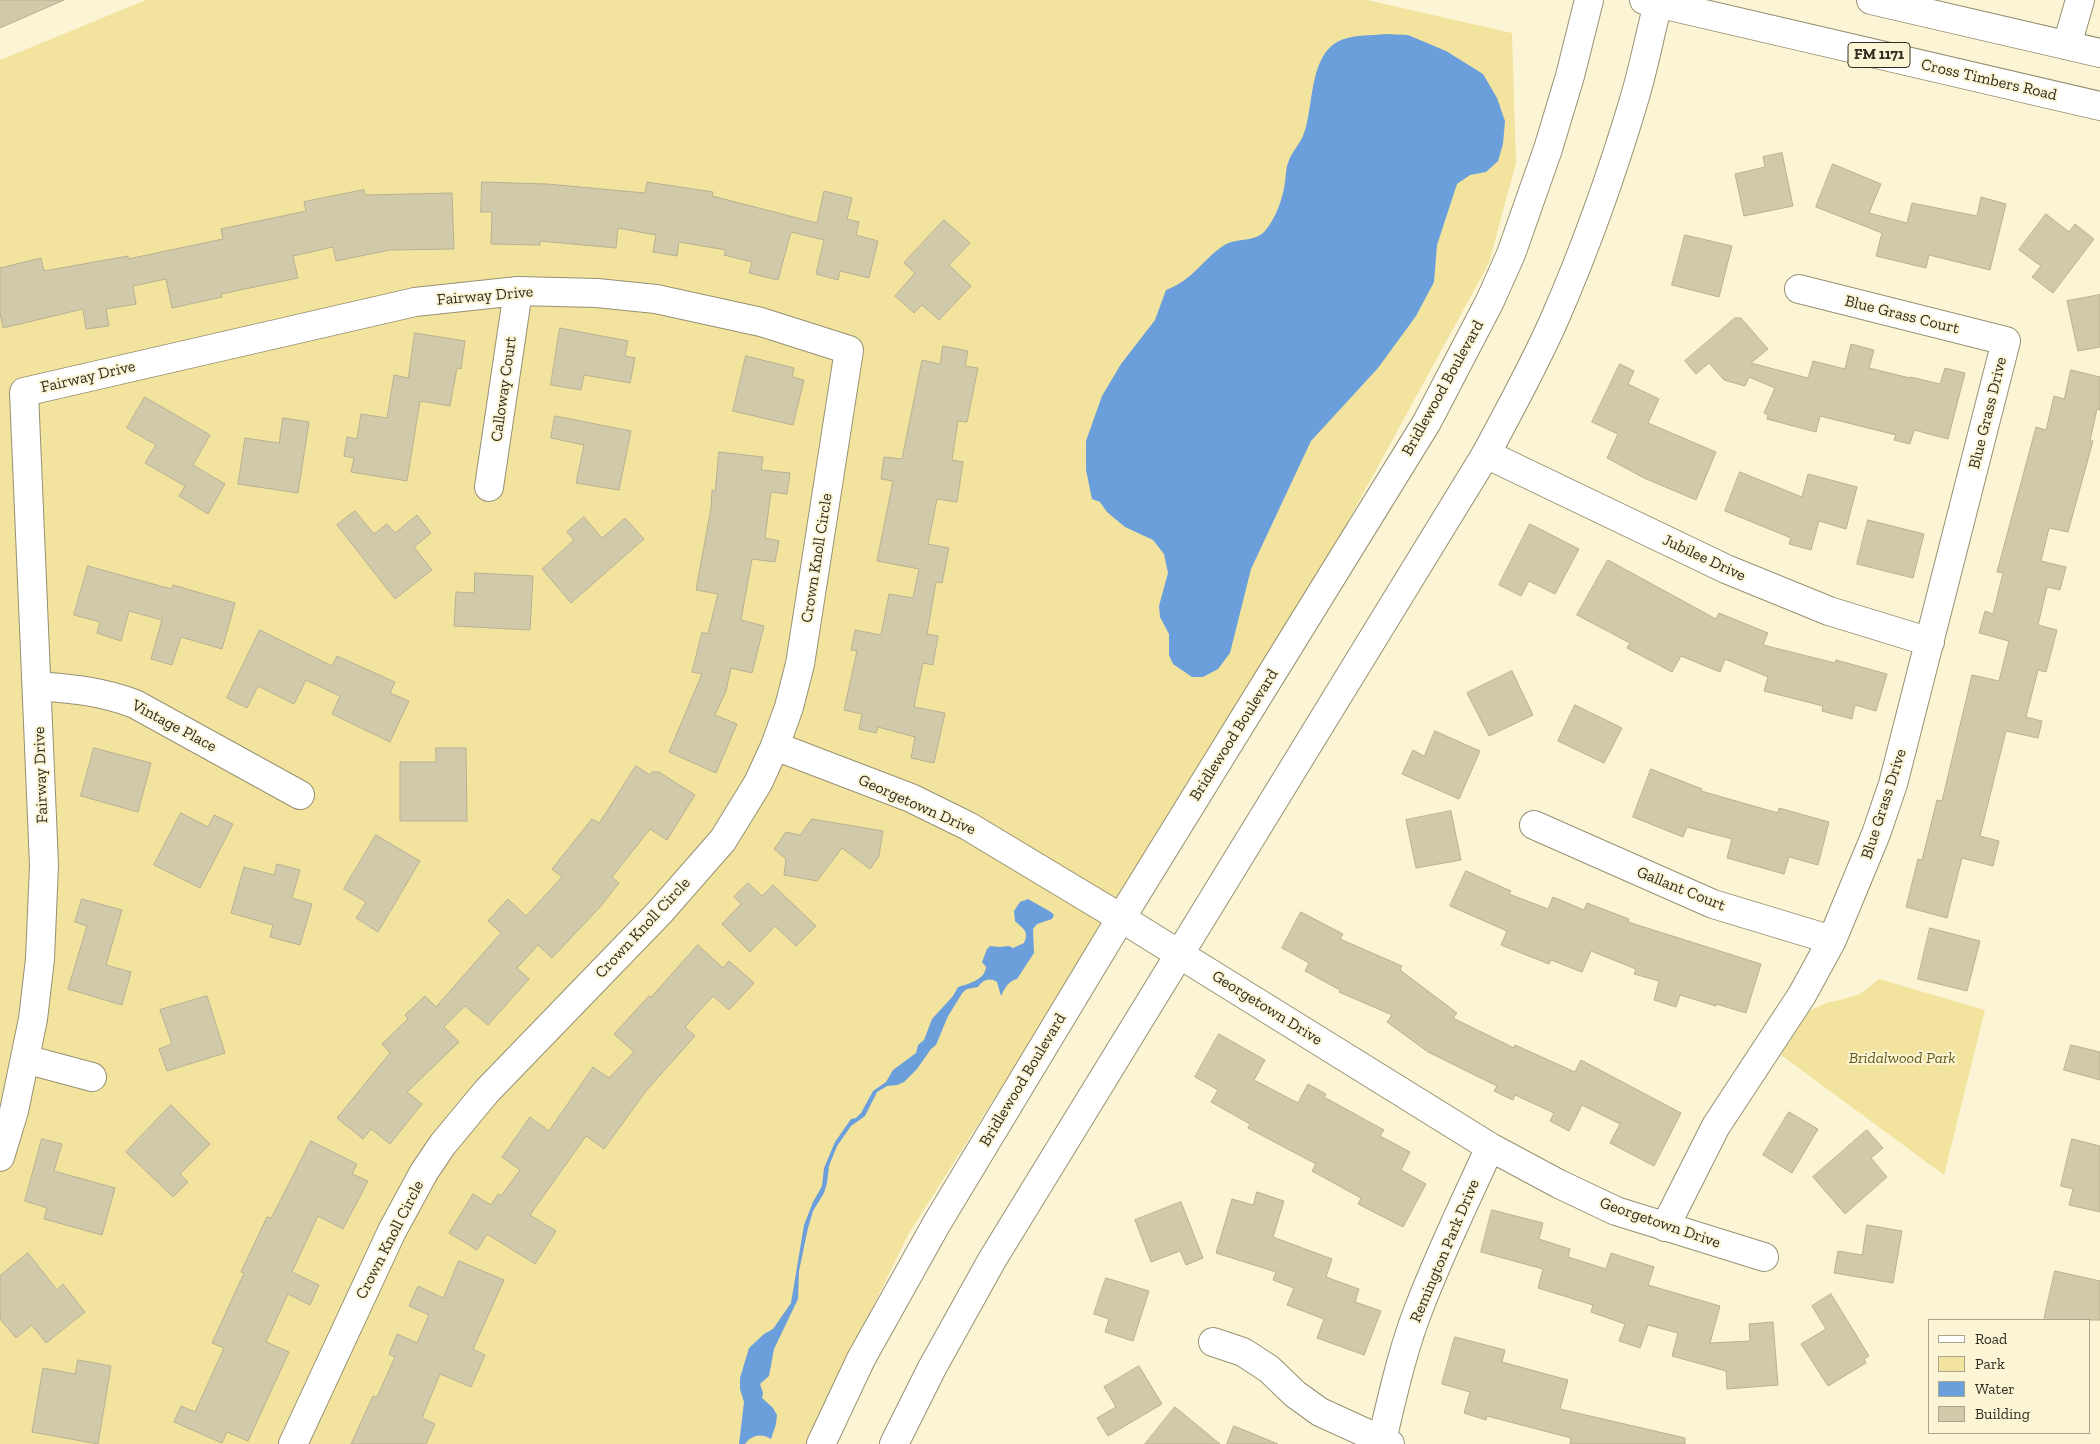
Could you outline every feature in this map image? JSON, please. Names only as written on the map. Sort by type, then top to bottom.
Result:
[{"type":"street","name":"Bridlewood Boulevard","points":[[821,1444],[861,1359],[908,1272],[1121,918],[1427,422],[1464,352],[1511,254],[1570,76],[1589,0]]},
{"type":"street","points":[[1871,0],[2100,54]]},
{"type":"street","points":[[2067,45],[2080,0]]},
{"type":"street","points":[[894,1444],[932,1368],[992,1260],[1486,454],[1554,320],[1581,256],[1610,178],[1635,98],[1653,1]]},
{"type":"street","name":"Cross Timbers Road","points":[[1653,1],[2100,106]]},
{"type":"street","name":"Blue Grass Court","points":[[1799,289],[2006,341]]},
{"type":"street","name":"Fairway Drive","points":[[0,1158],[14,1111],[33,1019],[40,959],[44,874],[38,686],[24,392],[415,302],[518,291],[597,292],[656,299],[761,322],[849,350]]},
{"type":"street","name":"Calloway Court","points":[[489,487],[518,291]]},
{"type":"street","name":"Blue Grass Drive","points":[[1665,1227],[1716,1126],[1802,994],[1832,940],[1876,834],[1893,784],[2006,341]]},
{"type":"street","name":"Crown Knoll Circle","points":[[292,1444],[392,1231],[424,1172],[487,1091],[660,912],[723,840],[758,783],[775,746],[789,707],[800,664],[849,350]]},
{"type":"street","name":"Jubilee Drive","points":[[1486,454],[1726,569],[1829,611],[1930,642]]},
{"type":"street","name":"Vintage Place","points":[[38,686],[91,690],[127,701],[300,795]]},
{"type":"street","name":"Georgetown Drive","points":[[775,746],[911,798],[978,832],[1121,918],[1490,1147],[1558,1184],[1616,1211],[1764,1257]]},
{"type":"street","name":"Gallant Court","points":[[1534,825],[1714,904],[1832,940]]},
{"type":"street","points":[[25,1058],[92,1077]]},
{"type":"street","name":"Remington Park Drive","points":[[1384,1443],[1400,1368],[1418,1310],[1490,1147]]},
{"type":"street","points":[[1213,1342],[1243,1352],[1269,1369],[1295,1394],[1320,1412],[1384,1443]]},
{"type":"green space","points":[[146,0],[1367,0],[1512,33],[1516,163],[1489,263],[1322,569],[1142,865],[908,1235],[806,1444],[0,1444],[0,60]]},
{"type":"green space","name":"Bridalwood Park","points":[[1879,979],[1985,1010],[1944,1175],[1781,1055],[1809,1011],[1826,1003],[1860,994]]},
{"type":"water","points":[[1386,34],[1408,35],[1446,51],[1483,74],[1497,98],[1505,121],[1503,144],[1498,161],[1486,172],[1470,175],[1457,184],[1437,245],[1434,282],[1416,316],[1378,368],[1311,441],[1251,569],[1230,653],[1218,669],[1203,677],[1192,677],[1173,664],[1169,655],[1169,634],[1160,617],[1159,606],[1168,573],[1164,554],[1153,540],[1125,527],[1107,512],[1100,502],[1092,499],[1086,470],[1086,441],[1102,396],[1121,364],[1155,320],[1166,290],[1183,281],[1228,243],[1261,235],[1272,220],[1283,195],[1288,163],[1303,136],[1316,72],[1328,50],[1343,39]]},
{"type":"water","points":[[1028,899],[1054,915],[1052,919],[1037,924],[1033,929],[1034,953],[1017,979],[1009,983],[1001,996],[997,982],[991,980],[986,980],[978,987],[967,989],[963,992],[948,1016],[936,1045],[917,1069],[904,1082],[887,1086],[877,1092],[865,1116],[851,1126],[837,1146],[829,1166],[824,1193],[813,1211],[808,1228],[799,1271],[798,1299],[774,1349],[769,1376],[760,1384],[763,1393],[762,1398],[773,1408],[777,1415],[776,1424],[771,1439],[757,1436],[745,1444],[739,1444],[744,1402],[740,1389],[740,1378],[749,1348],[764,1334],[773,1329],[791,1303],[804,1225],[822,1186],[824,1168],[835,1142],[851,1119],[856,1118],[861,1113],[873,1091],[886,1082],[893,1070],[916,1053],[918,1045],[924,1040],[932,1019],[953,996],[958,987],[975,981],[983,975],[986,967],[982,962],[987,949],[990,946],[1009,946],[1013,948],[1024,943],[1026,933],[1015,921],[1014,911],[1020,902]]},
{"type":"building","points":[[0,0],[64,0],[0,28]]},
{"type":"building","points":[[1782,153],[1793,206],[1744,216],[1735,174],[1765,167],[1763,157]]},
{"type":"building","points":[[1833,164],[1881,184],[1869,213],[1907,223],[1912,203],[1977,216],[1981,197],[2006,204],[1990,270],[1929,255],[1926,268],[1876,256],[1882,233],[1816,207]]},
{"type":"building","points":[[482,182],[547,184],[645,193],[647,182],[713,192],[712,196],[817,223],[824,191],[852,198],[847,219],[859,222],[856,235],[878,241],[869,278],[840,271],[838,280],[816,274],[824,240],[791,232],[778,280],[749,273],[752,262],[724,255],[726,250],[679,242],[677,256],[653,252],[656,235],[618,228],[616,248],[540,241],[540,245],[491,244],[492,212],[481,212]]},
{"type":"building","points":[[364,190],[365,195],[452,193],[454,249],[390,250],[336,261],[333,247],[293,256],[298,278],[221,294],[222,297],[172,308],[166,279],[133,286],[136,304],[106,309],[109,326],[86,329],[83,309],[3,328],[0,313],[0,268],[41,258],[44,271],[128,256],[128,259],[223,239],[221,229],[306,211],[304,202]]},
{"type":"building","points":[[2046,214],[2069,232],[2075,224],[2094,239],[2053,293],[2032,277],[2041,266],[2019,250]]},
{"type":"building","points":[[944,220],[970,243],[949,265],[971,286],[939,320],[922,305],[914,313],[895,296],[915,273],[904,263]]},
{"type":"building","points":[[1685,235],[1732,246],[1719,297],[1672,285]]},
{"type":"building","points":[[2100,295],[2100,347],[2078,351],[2067,301]]},
{"type":"building","points":[[1735,318],[1741,318],[1768,349],[1751,363],[1808,378],[1813,361],[1845,369],[1851,344],[1874,350],[1869,368],[1940,384],[1945,368],[1965,373],[1948,439],[1914,430],[1910,444],[1894,440],[1896,435],[1820,416],[1816,432],[1767,419],[1768,415],[1764,413],[1775,388],[1749,377],[1745,386],[1724,380],[1709,363],[1696,374],[1685,361]]},
{"type":"building","points":[[560,328],[628,341],[625,356],[635,358],[630,383],[584,375],[581,390],[551,385]]},
{"type":"building","points":[[415,333],[465,341],[461,369],[457,368],[450,406],[420,401],[407,481],[351,472],[354,458],[344,456],[347,437],[357,439],[361,414],[387,418],[394,375],[408,378]]},
{"type":"building","points":[[943,346],[968,351],[965,366],[978,368],[967,422],[958,421],[952,460],[963,462],[957,502],[937,499],[928,544],[949,548],[942,583],[936,582],[927,634],[938,636],[933,665],[923,663],[914,707],[945,713],[934,763],[911,758],[915,737],[878,727],[876,733],[859,729],[862,714],[844,710],[857,651],[851,650],[855,630],[881,635],[889,594],[913,598],[919,569],[877,561],[893,481],[881,479],[884,457],[902,459],[922,360],[940,364]]},
{"type":"building","points":[[746,356],[794,368],[792,377],[804,380],[793,425],[733,411]]},
{"type":"building","points":[[1620,364],[1634,371],[1628,384],[1659,399],[1648,423],[1716,452],[1696,500],[1644,478],[1607,458],[1618,434],[1592,422]]},
{"type":"building","points":[[2071,370],[2100,377],[2100,410],[2097,409],[2090,441],[2093,441],[2068,532],[2049,528],[2041,561],[2066,567],[2060,590],[2047,587],[2038,625],[2057,630],[2046,672],[2038,670],[2026,717],[2042,721],[2038,738],[2006,731],[1980,836],[1999,841],[1993,866],[1962,858],[1947,918],[1906,907],[1918,859],[1922,860],[1937,800],[1942,801],[1972,675],[1999,681],[2009,641],[1979,633],[1985,611],[1993,614],[2003,573],[1997,572],[2036,427],[2046,430],[2054,396],[2064,399]]},
{"type":"building","points":[[145,397],[210,435],[193,465],[225,484],[208,514],[179,496],[185,486],[145,463],[156,445],[127,428]]},
{"type":"building","points":[[555,416],[631,431],[619,490],[576,483],[584,445],[551,438]]},
{"type":"building","points":[[283,418],[309,422],[298,493],[238,484],[245,438],[279,443]]},
{"type":"building","points":[[719,452],[763,457],[761,470],[790,473],[787,494],[771,492],[765,538],[779,541],[775,562],[752,559],[741,620],[764,626],[752,673],[731,668],[726,691],[715,715],[737,724],[716,773],[669,752],[702,674],[692,672],[702,632],[708,634],[718,594],[696,590],[711,508],[712,490],[715,491]]},
{"type":"building","points":[[1740,472],[1802,497],[1808,474],[1857,487],[1846,529],[1819,521],[1811,550],[1789,544],[1791,538],[1725,511]]},
{"type":"building","points":[[355,511],[374,534],[387,524],[395,533],[417,515],[431,533],[414,547],[432,570],[395,599],[337,525]]},
{"type":"building","points":[[584,517],[602,538],[625,518],[644,539],[571,603],[542,569],[574,540],[567,532]]},
{"type":"building","points":[[1868,520],[1924,534],[1913,578],[1857,564]]},
{"type":"building","points":[[1530,524],[1579,549],[1555,594],[1529,581],[1521,596],[1499,585]]},
{"type":"building","points":[[1608,560],[1716,619],[1719,613],[1768,633],[1763,645],[1835,663],[1836,660],[1887,674],[1876,711],[1855,705],[1852,719],[1822,711],[1823,706],[1764,691],[1768,677],[1725,659],[1720,672],[1681,656],[1672,672],[1627,648],[1630,643],[1577,615]]},
{"type":"building","points":[[88,566],[171,589],[173,585],[235,603],[222,649],[181,637],[172,665],[151,659],[162,620],[129,611],[121,641],[97,633],[100,622],[74,615]]},
{"type":"building","points":[[475,573],[533,576],[530,630],[454,626],[456,592],[474,593]]},
{"type":"building","points":[[260,630],[332,666],[337,656],[395,682],[390,693],[409,701],[390,742],[332,714],[340,696],[306,680],[294,704],[258,686],[247,708],[227,698]]},
{"type":"building","points":[[1512,671],[1533,715],[1489,736],[1467,693]]},
{"type":"building","points":[[1575,705],[1622,728],[1604,763],[1558,741]]},
{"type":"building","points":[[1435,731],[1480,751],[1459,799],[1402,774],[1413,750],[1424,756]]},
{"type":"building","points":[[94,748],[151,763],[138,812],[81,796]]},
{"type":"building","points":[[436,748],[466,748],[467,821],[400,821],[400,762],[436,762]]},
{"type":"building","points":[[636,766],[650,775],[652,772],[659,772],[695,795],[667,840],[650,829],[612,877],[619,883],[600,907],[552,958],[538,945],[517,968],[529,979],[488,1025],[465,1006],[444,1027],[459,1042],[407,1092],[422,1104],[390,1144],[371,1129],[363,1139],[337,1118],[390,1053],[382,1044],[408,1019],[405,1015],[425,996],[436,1007],[501,933],[488,921],[508,899],[526,916],[562,877],[552,869],[592,819],[599,823]]},
{"type":"building","points":[[1651,769],[1702,789],[1701,791],[1778,813],[1779,808],[1829,822],[1818,865],[1789,857],[1784,874],[1727,858],[1732,839],[1687,827],[1683,837],[1633,817]]},
{"type":"building","points":[[1451,811],[1461,860],[1416,868],[1406,820]]},
{"type":"building","points":[[181,813],[208,827],[214,815],[233,824],[200,888],[154,865]]},
{"type":"building","points":[[812,819],[883,831],[879,856],[870,869],[842,848],[817,881],[784,875],[786,859],[774,849],[786,832],[800,835]]},
{"type":"building","points":[[376,835],[420,861],[378,932],[356,918],[366,902],[344,889]]},
{"type":"building","points":[[277,864],[300,870],[292,898],[312,904],[300,945],[270,937],[273,925],[231,913],[244,867],[274,875]]},
{"type":"building","points":[[1466,871],[1511,891],[1509,894],[1548,909],[1553,897],[1584,910],[1587,903],[1629,919],[1628,922],[1761,964],[1746,1013],[1680,995],[1676,1007],[1654,1000],[1659,981],[1634,974],[1636,969],[1591,951],[1582,972],[1551,960],[1549,964],[1501,945],[1507,931],[1450,906]]},
{"type":"building","points":[[748,883],[762,896],[773,885],[816,926],[796,946],[775,926],[750,952],[722,924],[741,904],[734,897]]},
{"type":"building","points":[[82,899],[122,910],[106,965],[131,972],[122,1005],[68,989],[87,926],[75,922]]},
{"type":"building","points":[[1301,912],[1343,934],[1340,939],[1402,966],[1400,970],[1457,1013],[1453,1018],[1514,1048],[1515,1045],[1575,1072],[1581,1060],[1681,1113],[1654,1166],[1610,1143],[1620,1124],[1582,1105],[1569,1131],[1550,1121],[1554,1113],[1515,1095],[1513,1100],[1494,1091],[1497,1086],[1428,1052],[1387,1022],[1392,1015],[1339,992],[1340,990],[1305,971],[1309,963],[1282,948]]},
{"type":"building","points":[[1930,928],[1980,941],[1967,991],[1918,979]]},
{"type":"building","points":[[698,945],[723,968],[729,961],[754,983],[729,1010],[713,996],[685,1027],[695,1036],[646,1091],[604,1149],[586,1136],[530,1215],[556,1231],[535,1264],[487,1234],[477,1250],[449,1233],[473,1194],[491,1205],[498,1194],[501,1196],[520,1170],[502,1157],[530,1117],[549,1131],[593,1067],[609,1078],[634,1052],[614,1034],[649,996],[651,997]]},
{"type":"building","points":[[207,996],[225,1053],[167,1071],[159,1049],[172,1044],[160,1010]]},
{"type":"building","points":[[1219,1034],[1265,1060],[1254,1080],[1298,1103],[1308,1084],[1326,1094],[1324,1097],[1384,1130],[1380,1136],[1410,1152],[1401,1170],[1426,1184],[1403,1227],[1358,1204],[1361,1198],[1312,1171],[1316,1164],[1248,1128],[1250,1124],[1211,1102],[1218,1090],[1195,1077]]},
{"type":"building","points":[[2071,1045],[2100,1052],[2100,1080],[2064,1070]]},
{"type":"building","points":[[171,1105],[210,1144],[180,1174],[188,1182],[173,1197],[126,1152]]},
{"type":"building","points":[[1789,1112],[1818,1129],[1792,1173],[1763,1155]]},
{"type":"building","points":[[1867,1130],[1883,1148],[1871,1158],[1887,1177],[1845,1214],[1813,1177]]},
{"type":"building","points":[[42,1139],[62,1144],[54,1171],[115,1188],[102,1235],[44,1219],[47,1208],[25,1201]]},
{"type":"building","points":[[2072,1139],[2100,1146],[2100,1212],[2069,1205],[2073,1189],[2061,1186]]},
{"type":"building","points":[[311,1141],[357,1164],[352,1174],[368,1181],[343,1229],[318,1216],[292,1272],[319,1285],[310,1305],[288,1294],[266,1342],[289,1352],[248,1441],[227,1432],[222,1443],[174,1422],[181,1406],[195,1412],[224,1348],[212,1343],[244,1273],[241,1272],[267,1217],[271,1218]]},
{"type":"building","points":[[1257,1192],[1284,1201],[1273,1237],[1332,1259],[1326,1277],[1359,1289],[1355,1302],[1381,1311],[1364,1355],[1317,1338],[1324,1319],[1287,1305],[1294,1288],[1273,1280],[1276,1272],[1216,1253],[1232,1199],[1253,1205]]},
{"type":"building","points":[[1181,1202],[1203,1258],[1186,1265],[1180,1251],[1151,1262],[1135,1220]]},
{"type":"building","points":[[1492,1210],[1543,1223],[1539,1239],[1570,1249],[1568,1257],[1606,1269],[1611,1253],[1654,1267],[1648,1285],[1720,1306],[1710,1343],[1750,1341],[1749,1324],[1773,1322],[1778,1385],[1727,1389],[1726,1371],[1672,1356],[1678,1333],[1648,1325],[1640,1348],[1619,1341],[1625,1324],[1591,1312],[1593,1305],[1538,1288],[1543,1269],[1481,1252]]},
{"type":"building","points":[[1867,1225],[1902,1231],[1893,1283],[1834,1273],[1838,1251],[1862,1255]]},
{"type":"building","points":[[28,1253],[57,1290],[63,1284],[85,1312],[46,1343],[32,1325],[16,1338],[0,1319],[0,1276]]},
{"type":"building","points":[[459,1261],[504,1280],[473,1349],[485,1355],[471,1387],[440,1374],[422,1418],[435,1424],[426,1444],[351,1444],[373,1396],[377,1397],[395,1357],[389,1354],[397,1334],[417,1343],[429,1315],[409,1306],[418,1286],[443,1298]]},
{"type":"building","points":[[2055,1271],[2100,1281],[2100,1320],[2044,1319]]},
{"type":"building","points":[[1106,1278],[1149,1291],[1133,1341],[1105,1332],[1109,1319],[1094,1314]]},
{"type":"building","points":[[1831,1294],[1869,1356],[1864,1359],[1866,1363],[1828,1386],[1801,1344],[1826,1329],[1812,1306]]},
{"type":"building","points":[[1455,1337],[1505,1350],[1502,1362],[1568,1380],[1560,1409],[1685,1438],[1685,1444],[1570,1444],[1571,1438],[1487,1416],[1486,1420],[1464,1413],[1470,1392],[1442,1384]]},
{"type":"building","points":[[78,1360],[111,1366],[98,1444],[32,1432],[43,1368],[75,1374]]},
{"type":"building","points":[[1139,1366],[1162,1404],[1108,1436],[1097,1418],[1116,1407],[1104,1387]]},
{"type":"building","points":[[1175,1407],[1220,1444],[1145,1444]]},
{"type":"building","points":[[1234,1426],[1278,1444],[1227,1444]]}]
